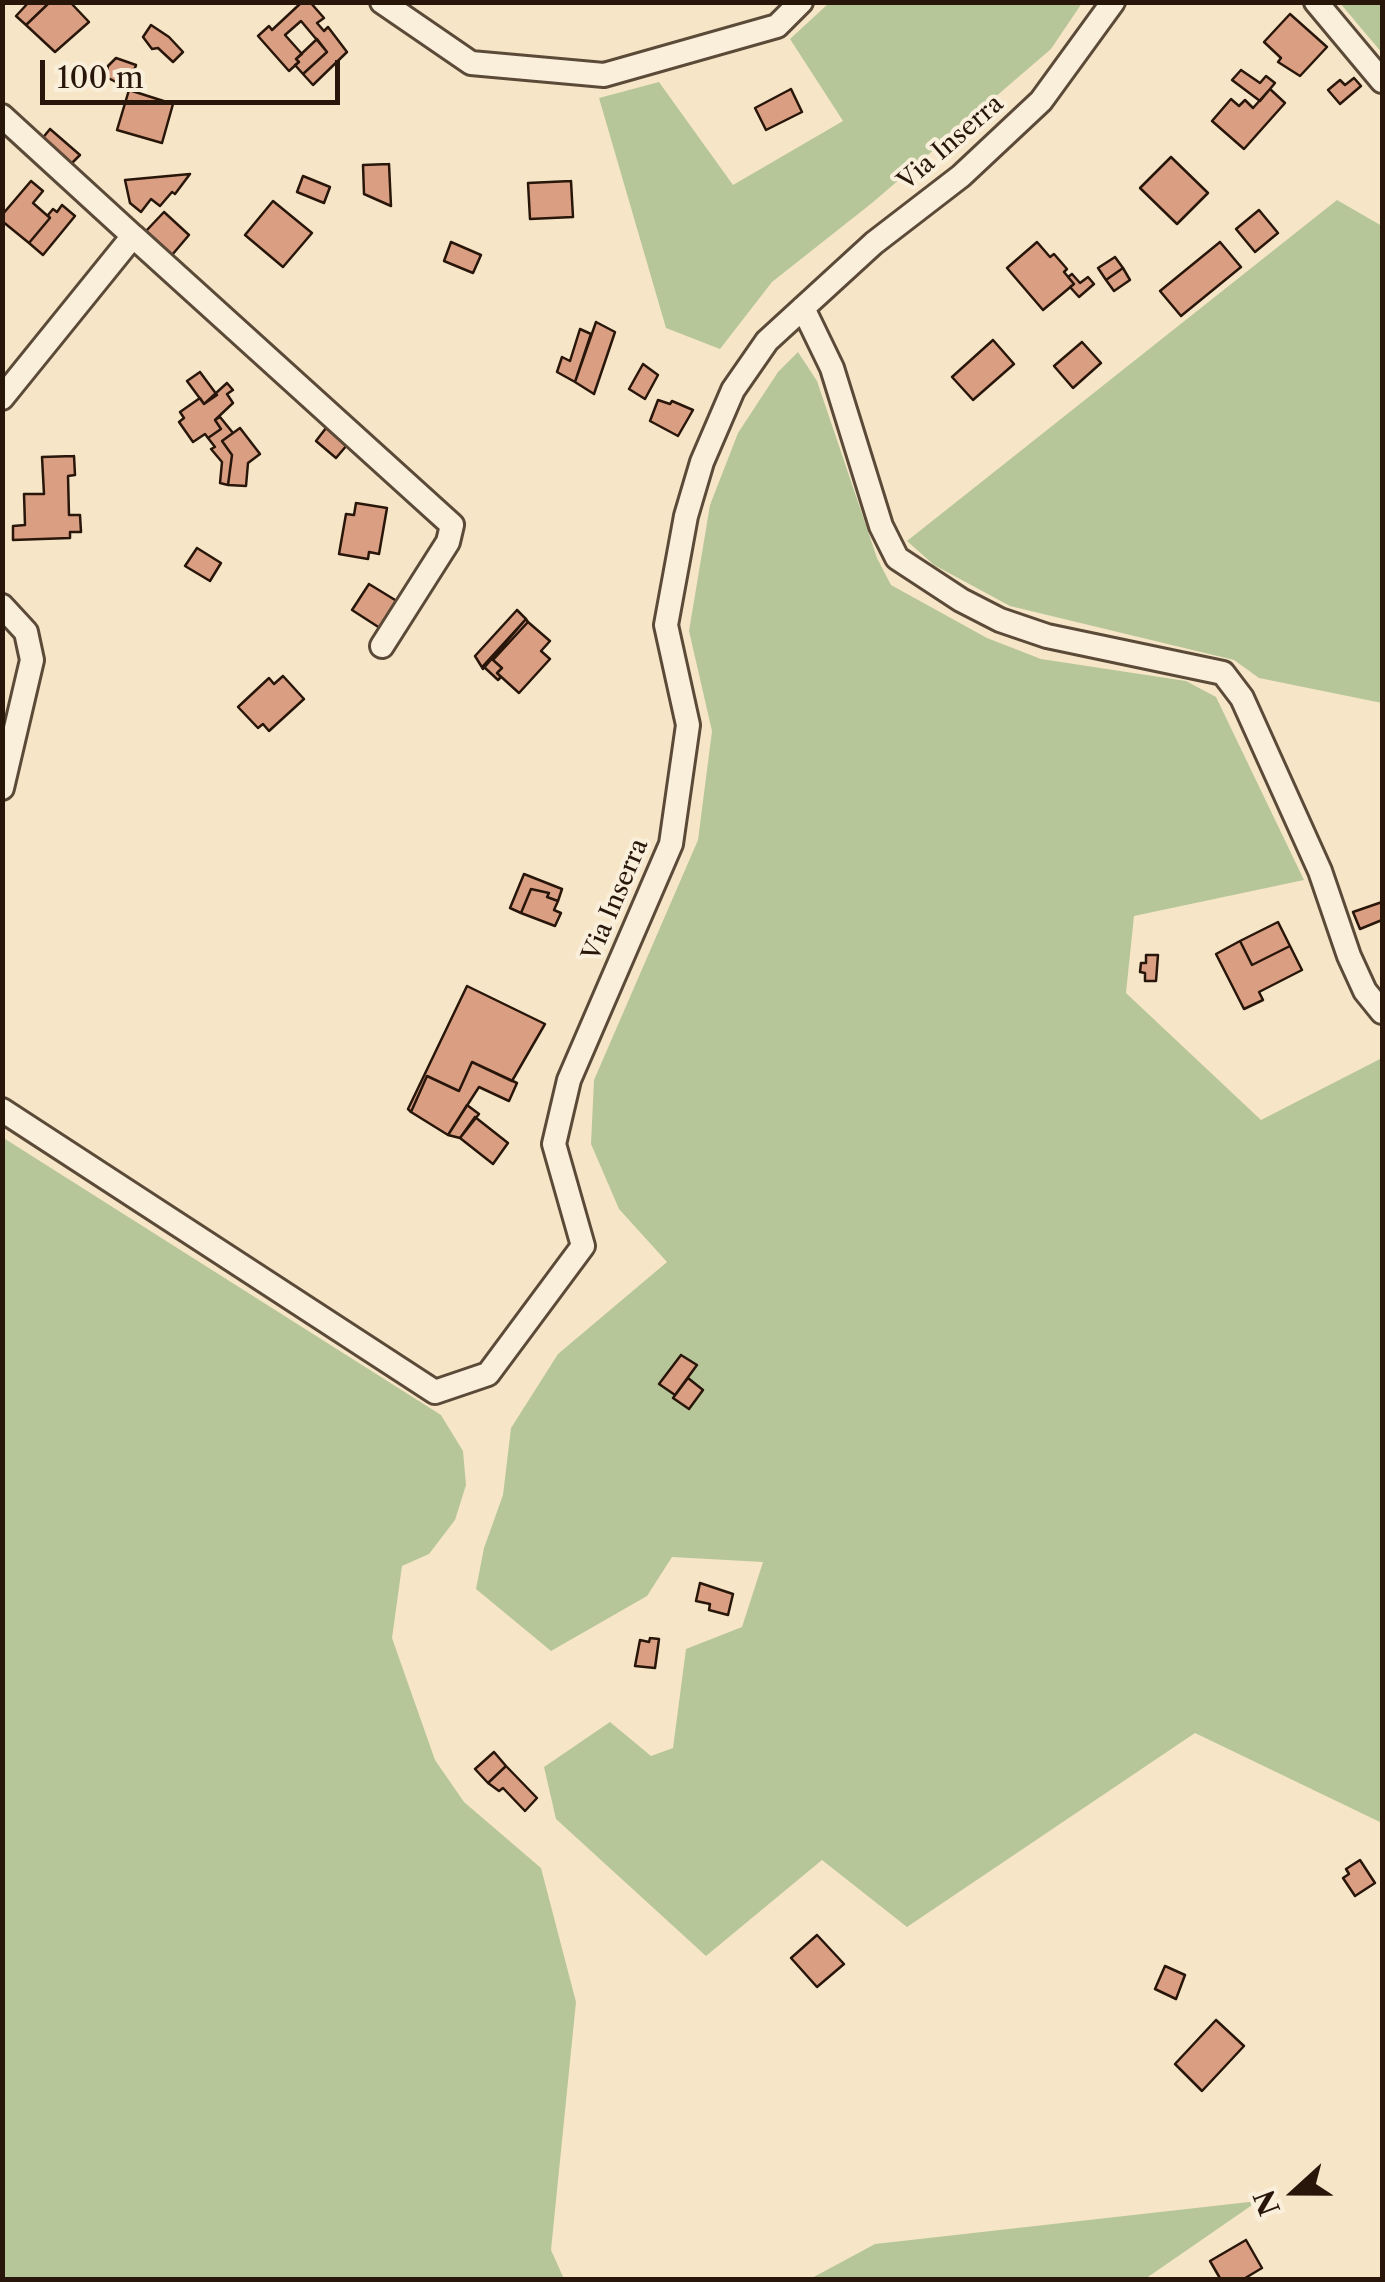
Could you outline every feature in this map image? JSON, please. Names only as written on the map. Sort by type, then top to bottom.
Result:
[{"type":"street","points":[[382,2],[471,63],[604,75],[777,26],[802,2]]},
{"type":"street","name":"Via Inserra","points":[[2,1110],[435,1392],[488,1374],[583,1246],[554,1144],[568,1080],[670,844],[688,725],[666,625],[686,516],[702,462],[733,390],[767,340],[874,243],[960,176],[1041,101],[1113,2]]},
{"type":"street","points":[[1316,2],[1382,81]]},
{"type":"street","points":[[2,116],[452,525],[448,542],[382,646]]},
{"type":"street","points":[[2,398],[133,236]]},
{"type":"street","points":[[803,308],[832,368],[881,526],[897,558],[960,600],[1000,620],[1047,636],[1223,673],[1242,698],[1320,870],[1349,956],[1365,991],[1382,1012]]},
{"type":"street","points":[[2,606],[26,632],[32,660],[2,788]]},
{"type":"green space","points":[[829,3],[1082,3],[1051,49],[872,203],[772,282],[720,349],[666,328],[599,98],[659,82],[733,185],[843,121],[790,39]]},
{"type":"green space","points":[[1340,3],[1382,3],[1382,53]]},
{"type":"green space","points":[[1337,200],[1382,226],[1382,703],[1259,678],[1234,660],[1010,606],[934,565],[907,541]]},
{"type":"green space","points":[[798,352],[817,381],[877,558],[891,585],[987,638],[1041,659],[1186,681],[1216,697],[1304,880],[1134,916],[1126,993],[1261,1120],[1382,1058],[1382,1823],[1195,1733],[907,1927],[822,1860],[706,1956],[556,1819],[544,1767],[610,1722],[651,1756],[673,1748],[686,1649],[742,1627],[763,1562],[672,1557],[647,1596],[551,1651],[476,1589],[484,1548],[503,1495],[511,1428],[558,1354],[667,1262],[619,1209],[591,1144],[594,1080],[698,840],[712,731],[689,631],[710,505],[738,433],[778,372]]},
{"type":"green space","points":[[2,1137],[441,1415],[463,1451],[466,1485],[455,1520],[429,1554],[402,1566],[392,1638],[435,1760],[464,1802],[541,1868],[576,2002],[551,2250],[564,2279],[3,2279]]},
{"type":"green space","points":[[1258,2201],[1145,2279],[810,2279],[875,2244]]},
{"type":"building","points":[[29,2],[50,2],[26,25],[16,16]]},
{"type":"building","points":[[50,2],[70,2],[89,22],[55,52],[26,25]]},
{"type":"building","points":[[302,2],[310,2],[324,18],[317,23],[324,31],[328,27],[347,52],[313,85],[303,74],[327,52],[301,21],[285,35],[302,54],[289,71],[258,36],[269,26],[272,30]]},
{"type":"building","points":[[1290,14],[1327,47],[1300,76],[1278,62],[1281,58],[1264,42]]},
{"type":"building","points":[[151,25],[183,52],[173,62],[158,48],[152,49],[143,37]]},
{"type":"building","points":[[317,39],[327,52],[303,74],[295,65],[299,62],[296,59]]},
{"type":"building","points":[[116,58],[136,65],[128,88],[106,77],[108,66]]},
{"type":"building","points":[[1241,70],[1260,83],[1266,76],[1275,83],[1260,101],[1232,80]]},
{"type":"building","points":[[1354,78],[1361,86],[1340,104],[1328,90],[1340,80],[1345,85]]},
{"type":"building","points":[[791,89],[802,112],[766,130],[755,108]]},
{"type":"building","points":[[1270,89],[1285,103],[1244,149],[1212,121],[1231,99],[1239,106],[1245,100],[1253,108]]},
{"type":"building","points":[[129,90],[173,104],[162,143],[117,130]]},
{"type":"building","points":[[50,129],[80,155],[70,165],[41,140]]},
{"type":"building","points":[[1171,157],[1208,193],[1177,224],[1140,188]]},
{"type":"building","points":[[389,164],[391,206],[364,194],[363,165]]},
{"type":"building","points":[[190,174],[160,206],[151,199],[141,212],[130,203],[125,180]]},
{"type":"building","points":[[303,176],[330,187],[324,203],[297,192]]},
{"type":"building","points":[[31,181],[43,191],[33,203],[50,218],[29,243],[2,221],[2,215]]},
{"type":"building","points":[[571,181],[573,217],[530,219],[528,183]]},
{"type":"building","points":[[273,201],[312,233],[283,267],[245,235]]},
{"type":"building","points":[[62,205],[75,216],[43,255],[29,243],[53,209],[57,212]]},
{"type":"building","points":[[1259,210],[1278,233],[1255,252],[1236,229]]},
{"type":"building","points":[[164,212],[189,235],[172,255],[146,231]]},
{"type":"building","points":[[451,242],[481,255],[473,273],[444,261]]},
{"type":"building","points":[[1037,242],[1050,257],[1054,254],[1074,284],[1043,310],[1007,268]]},
{"type":"building","points":[[1220,242],[1241,267],[1181,316],[1160,291]]},
{"type":"building","points":[[1115,257],[1123,268],[1106,280],[1098,268]]},
{"type":"building","points":[[1123,268],[1130,280],[1114,291],[1106,280]]},
{"type":"building","points":[[1072,274],[1080,283],[1088,277],[1094,284],[1079,297],[1070,287],[1074,284],[1068,277]]},
{"type":"building","points":[[596,322],[615,332],[594,394],[575,382]]},
{"type":"building","points":[[580,329],[591,334],[575,382],[557,372],[562,357],[570,361]]},
{"type":"building","points":[[993,340],[1014,364],[973,400],[952,377]]},
{"type":"building","points":[[1082,342],[1101,363],[1073,388],[1054,366]]},
{"type":"building","points":[[643,364],[658,375],[645,399],[629,389]]},
{"type":"building","points":[[200,372],[217,395],[204,404],[187,381]]},
{"type":"building","points":[[227,383],[233,390],[227,394],[233,403],[215,420],[221,429],[193,442],[179,422],[184,418],[180,412],[200,398],[204,404]]},
{"type":"building","points":[[658,400],[693,410],[678,436],[650,421]]},
{"type":"building","points":[[220,417],[233,433],[222,441],[232,455],[228,485],[220,483],[222,462],[208,438],[221,429],[215,420]]},
{"type":"building","points":[[240,428],[260,454],[248,463],[246,486],[228,485],[232,455],[222,441]]},
{"type":"building","points":[[326,428],[347,445],[336,458],[316,441]]},
{"type":"building","points":[[74,456],[75,475],[68,476],[69,515],[80,515],[81,532],[70,532],[70,538],[13,540],[13,526],[25,525],[24,494],[44,494],[42,457]]},
{"type":"building","points":[[356,503],[387,508],[379,554],[369,552],[368,559],[339,554],[346,514],[354,515]]},
{"type":"building","points":[[197,548],[221,563],[210,581],[185,566]]},
{"type":"building","points":[[369,584],[400,603],[383,630],[352,610]]},
{"type":"building","points":[[517,610],[526,619],[483,669],[475,656]]},
{"type":"building","points":[[526,619],[528,622],[493,660],[502,668],[497,673],[501,677],[498,680],[483,666]]},
{"type":"building","points":[[528,622],[550,641],[541,651],[550,659],[519,693],[497,673],[502,668],[493,660]]},
{"type":"building","points":[[283,676],[304,699],[269,731],[263,724],[258,728],[238,707],[269,678],[274,684]]},
{"type":"building","points":[[524,874],[562,889],[558,901],[547,897],[549,893],[531,889],[521,913],[510,908]]},
{"type":"building","points":[[531,889],[549,893],[547,897],[558,901],[554,910],[561,913],[555,926],[521,913]]},
{"type":"building","points":[[1382,902],[1382,920],[1360,929],[1353,912]]},
{"type":"building","points":[[1278,922],[1290,946],[1252,965],[1240,941]]},
{"type":"building","points":[[1240,941],[1252,965],[1290,946],[1302,970],[1259,992],[1263,1000],[1244,1009],[1216,954]]},
{"type":"building","points":[[1146,955],[1158,955],[1156,981],[1145,981],[1145,973],[1140,972]]},
{"type":"building","points":[[467,986],[545,1024],[512,1081],[472,1062],[459,1091],[427,1076],[411,1112],[408,1109]]},
{"type":"building","points":[[472,1062],[517,1083],[509,1101],[479,1087],[448,1135],[411,1112],[427,1076],[459,1091]]},
{"type":"building","points":[[467,1105],[479,1114],[460,1138],[448,1135]]},
{"type":"building","points":[[475,1117],[508,1143],[493,1164],[460,1138]]},
{"type":"building","points":[[681,1355],[697,1365],[675,1395],[659,1384]]},
{"type":"building","points":[[688,1378],[703,1390],[689,1409],[673,1398]]},
{"type":"building","points":[[700,1583],[733,1594],[728,1615],[709,1610],[710,1604],[696,1601]]},
{"type":"building","points":[[650,1638],[659,1639],[655,1668],[635,1666],[640,1640],[649,1642]]},
{"type":"building","points":[[494,1752],[506,1766],[488,1783],[475,1769]]},
{"type":"building","points":[[506,1766],[537,1798],[525,1811],[503,1788],[499,1791],[488,1783]]},
{"type":"building","points":[[1360,1860],[1375,1883],[1355,1896],[1343,1878],[1349,1874],[1346,1869]]},
{"type":"building","points":[[817,1935],[844,1964],[817,1987],[791,1958]]},
{"type":"building","points":[[1165,1966],[1185,1975],[1176,1999],[1155,1989]]},
{"type":"building","points":[[1216,2020],[1244,2046],[1202,2091],[1175,2064]]},
{"type":"building","points":[[1246,2240],[1262,2268],[1242,2280],[1221,2280],[1210,2261]]}]
